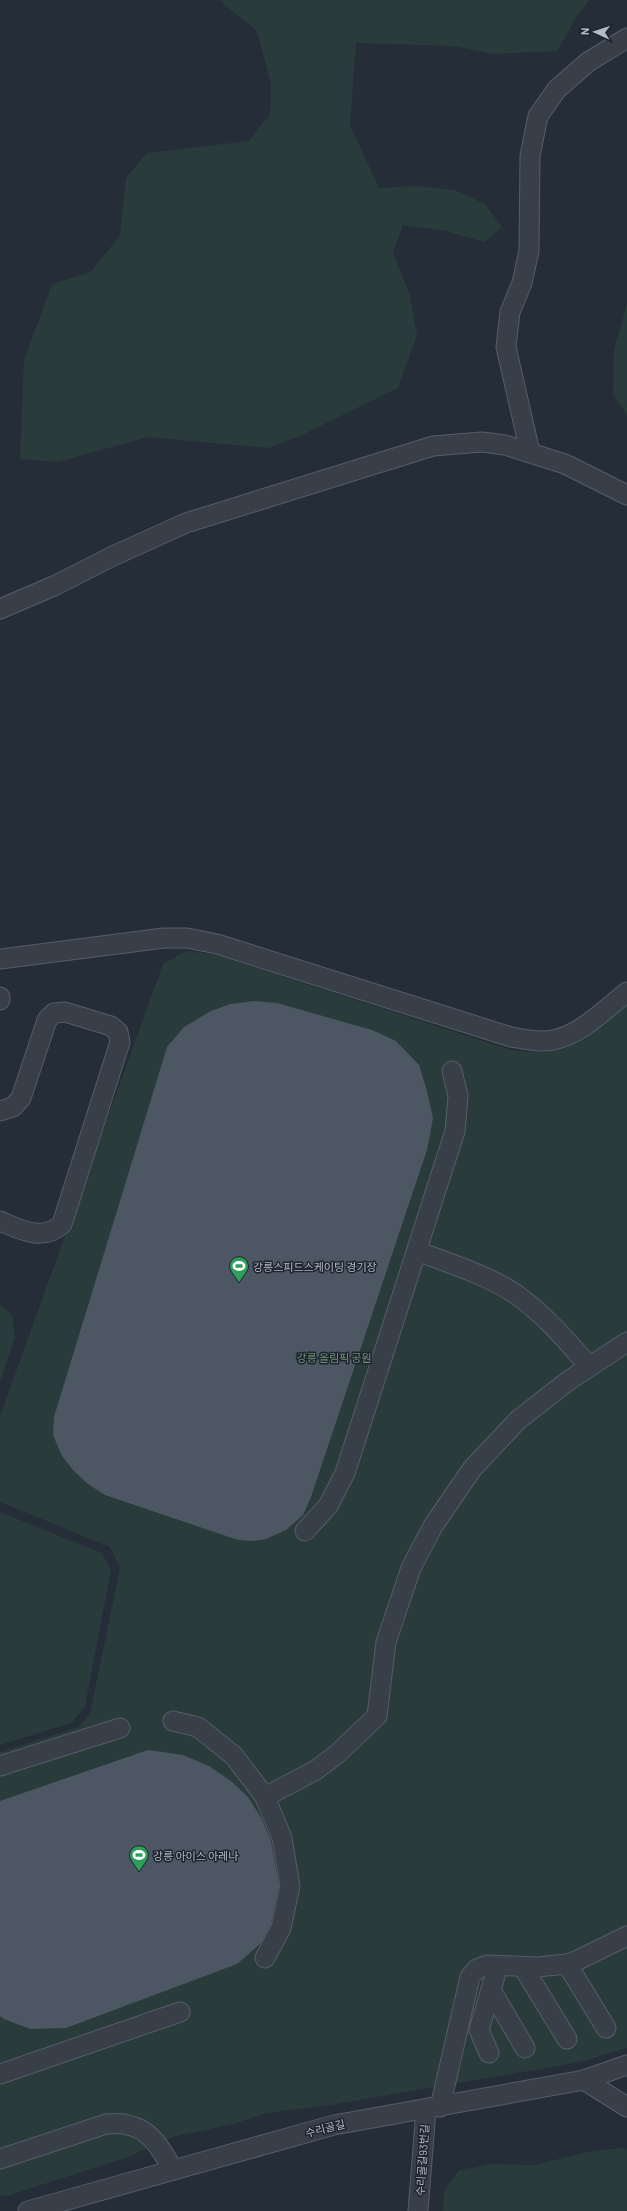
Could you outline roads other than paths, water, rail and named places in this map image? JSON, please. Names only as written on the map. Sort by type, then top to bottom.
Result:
[{"type":"street","points":[[530,452],[506,347],[510,312],[522,284],[529,251],[530,156],[538,116],[557,89],[582,66],[627,38]]},
{"type":"street","points":[[0,608],[56,585],[119,553],[186,524],[433,446],[482,442],[505,445],[565,464],[627,495]]},
{"type":"street","points":[[0,959],[145,940],[187,938],[217,944],[511,1037],[533,1041],[553,1040],[572,1034],[627,992]]},
{"type":"street","points":[[0,1111],[13,1106],[21,1098],[47,1020],[54,1013],[65,1012],[111,1026],[118,1032],[120,1042],[62,1224],[54,1231],[41,1234],[28,1233],[0,1221]]},
{"type":"street","points":[[305,1531],[328,1506],[345,1473],[455,1131],[458,1096],[452,1071]]},
{"type":"street","points":[[416,1251],[469,1270],[516,1295],[554,1326],[589,1366]]},
{"type":"street","points":[[265,1797],[316,1770],[337,1754],[377,1716],[386,1642],[411,1568],[433,1526],[472,1469],[518,1420],[589,1366],[627,1342]]},
{"type":"street","points":[[173,1721],[198,1727],[234,1756],[265,1797],[282,1838],[290,1886],[281,1928],[265,1958]]},
{"type":"street","points":[[0,1766],[120,1728]]},
{"type":"street","name":"수리골길93번길","points":[[418,2211],[433,2108],[470,1977],[477,1969],[487,1966],[567,1964],[627,1936]]},
{"type":"street","points":[[567,1964],[606,2028]]},
{"type":"street","points":[[489,2053],[479,2030],[498,1966]]},
{"type":"street","points":[[523,1966],[567,2039]]},
{"type":"street","points":[[491,1990],[525,2048]]},
{"type":"street","points":[[0,2074],[180,2012]]},
{"type":"street","name":"수리골길","points":[[28,2211],[334,2125],[584,2080],[627,2065]]},
{"type":"street","points":[[584,2080],[627,2108]]},
{"type":"street","points":[[0,2159],[106,2124],[117,2123],[144,2132],[158,2143],[172,2170]]},
{"type":"place","name":"강릉스피드스케이팅 경기장","points":[[239,1283]]},
{"type":"place","name":"강릉 아이스 아레나","points":[[139,1872]]},
{"type":"park label","name":"강릉 올림픽 공원","points":[[334,1357]]}]
